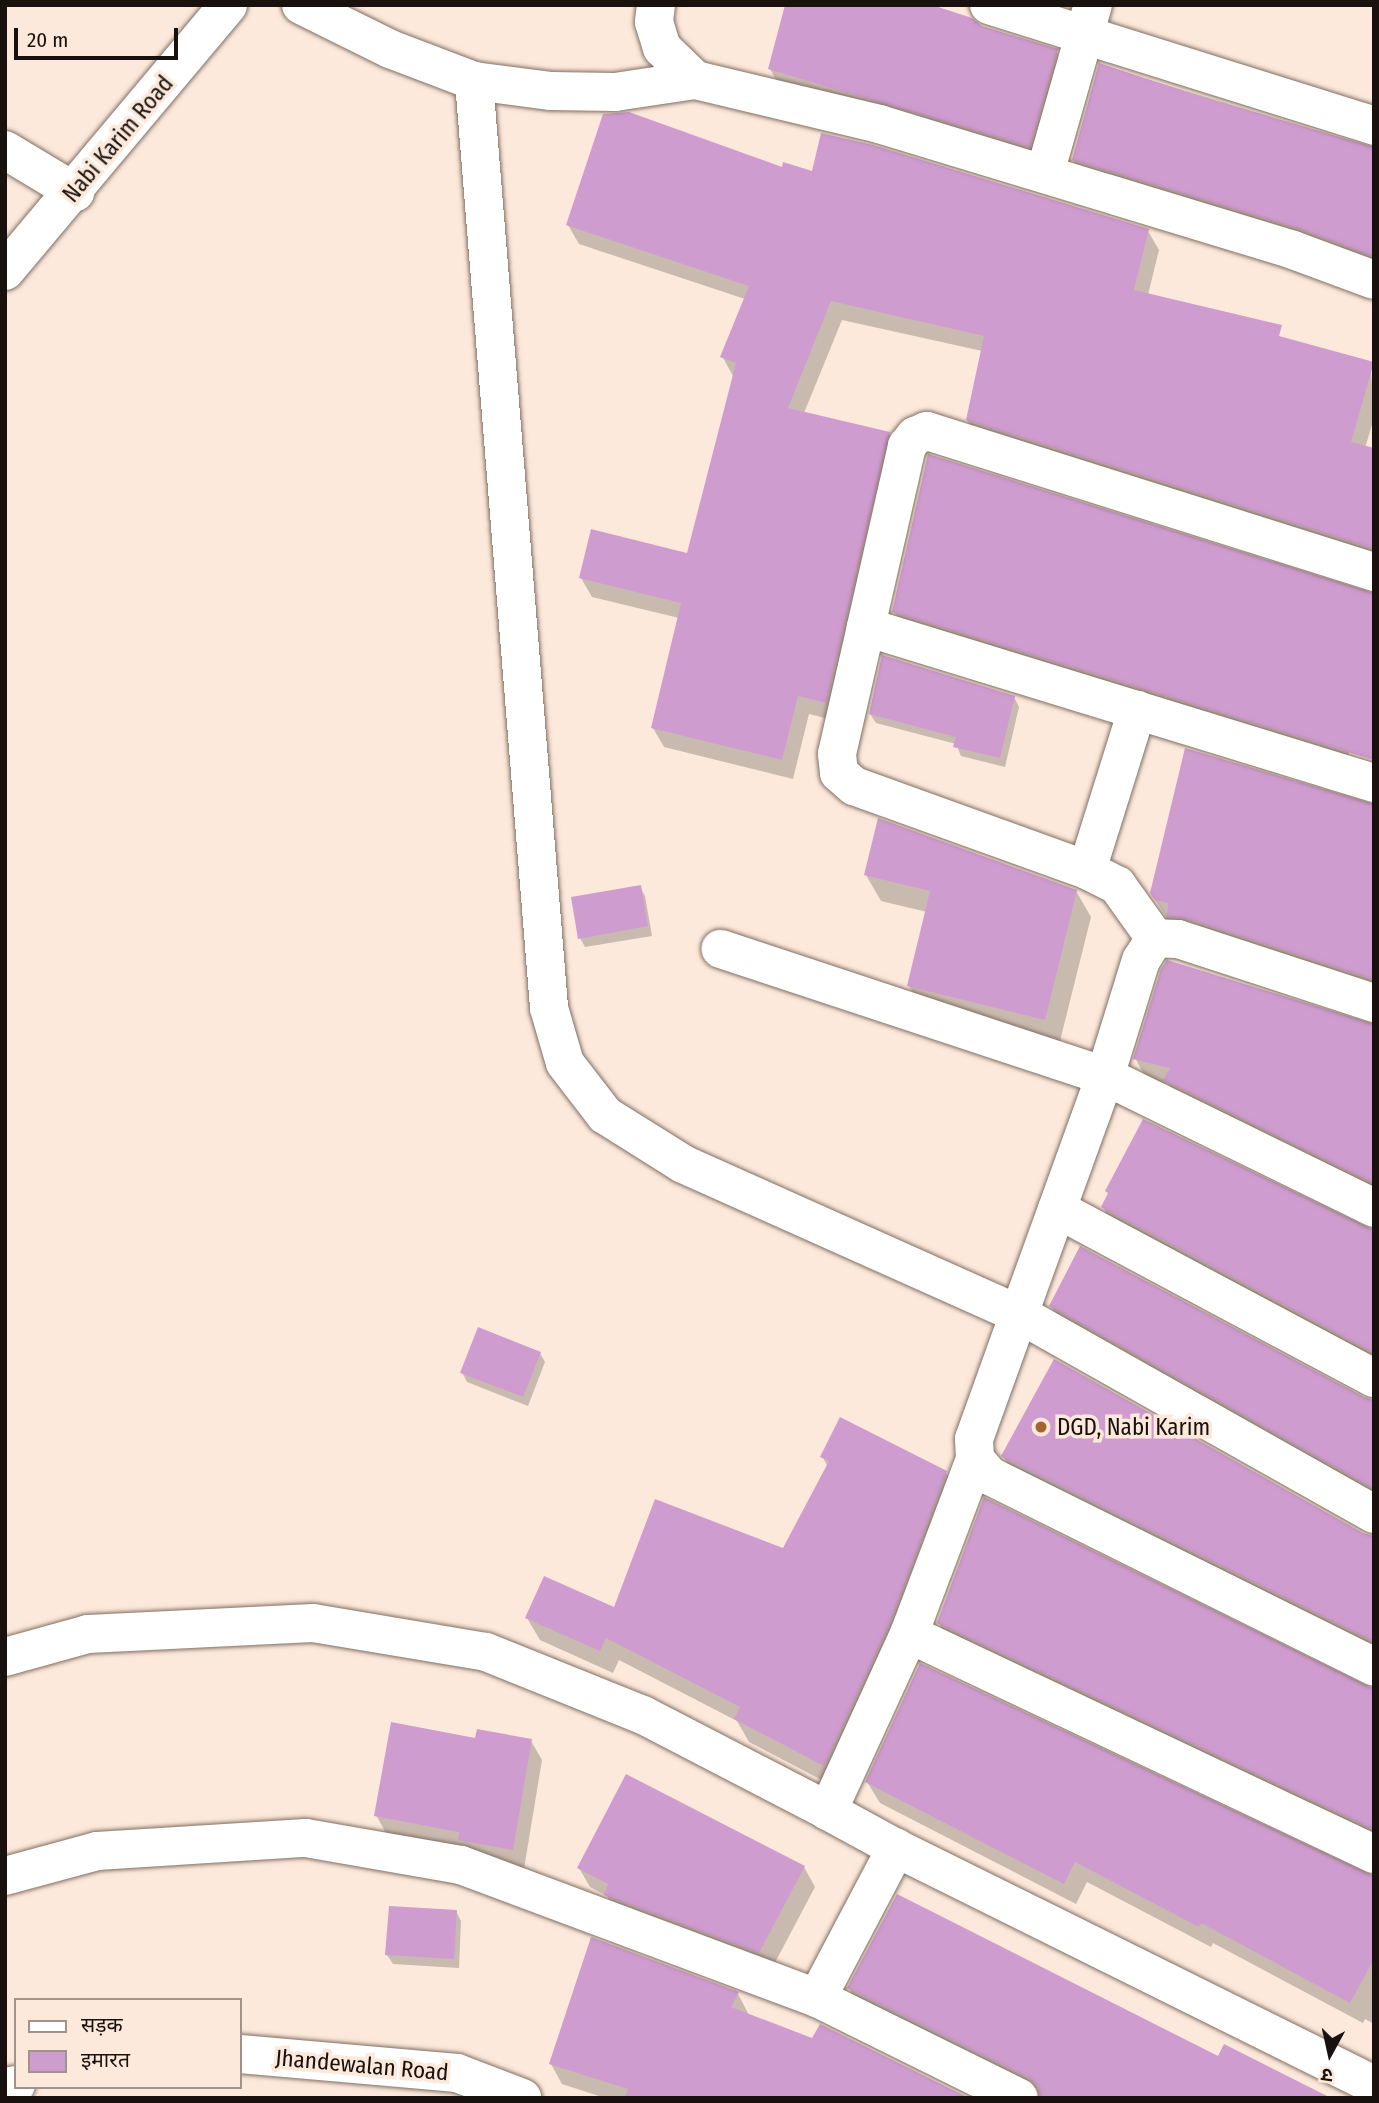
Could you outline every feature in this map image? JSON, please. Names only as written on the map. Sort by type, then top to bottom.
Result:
[{"type":"street","name":"Nabi Karim Road","points":[[5,271],[75,192],[228,5]]},
{"type":"street","points":[[301,5],[390,49],[474,80],[551,91],[615,92],[695,80],[878,124],[1045,173],[1293,250],[1374,280]]},
{"type":"street","points":[[656,5],[654,22],[662,48],[695,80]]},
{"type":"street","points":[[989,5],[1089,20],[1374,126]]},
{"type":"street","points":[[1045,173],[1089,20]]},
{"type":"street","points":[[474,80],[550,1008],[565,1063],[605,1115],[683,1164],[1019,1314],[1374,1514]]},
{"type":"street","points":[[5,150],[75,192]]},
{"type":"street","points":[[1155,938],[1117,885],[1087,870],[854,786],[839,773],[837,754],[908,446],[915,436],[928,431],[1374,572]]},
{"type":"street","points":[[866,627],[1374,783]]},
{"type":"street","points":[[1087,870],[1137,710]]},
{"type":"street","points":[[1155,938],[1178,939],[1374,1003]]},
{"type":"street","points":[[828,1811],[909,1634],[975,1459],[974,1439],[1105,1076],[1141,960],[1155,938]]},
{"type":"street","points":[[720,948],[1105,1076],[1374,1208]]},
{"type":"street","points":[[1057,1209],[1374,1378]]},
{"type":"street","points":[[975,1459],[990,1476],[1374,1667]]},
{"type":"street","points":[[5,1657],[88,1634],[313,1623],[486,1652],[643,1715],[896,1848],[1374,2085]]},
{"type":"street","points":[[909,1634],[1374,1854]]},
{"type":"street","points":[[5,1876],[97,1851],[306,1839],[461,1865],[817,1998],[1019,2098]]},
{"type":"street","points":[[817,1998],[896,1848]]},
{"type":"street","name":"Jhandewalan Road","points":[[242,2054],[457,2073],[522,2098]]},
{"type":"building","points":[[785,5],[932,5],[972,18],[982,26],[1058,49],[1030,147],[768,69]]},
{"type":"building","points":[[1099,63],[1199,96],[1374,147],[1374,257],[1299,229],[1072,160]]},
{"type":"building","points":[[629,112],[782,167],[783,162],[812,171],[821,133],[873,145],[1149,229],[1134,290],[1282,325],[1279,336],[1374,362],[1351,442],[1374,448],[1374,549],[966,420],[984,336],[831,301],[788,408],[890,432],[826,703],[798,696],[782,760],[651,728],[681,603],[579,578],[591,529],[687,553],[736,363],[720,357],[749,286],[566,225],[603,114]]},
{"type":"building","points":[[928,454],[1374,593],[1374,760],[892,612]]},
{"type":"building","points":[[882,655],[1015,696],[1000,758],[953,747],[956,737],[869,714]]},
{"type":"building","points":[[1185,748],[1374,804],[1374,980],[1185,918],[1167,917],[1168,903],[1155,900],[1150,893]]},
{"type":"building","points":[[878,818],[1077,890],[1045,1020],[907,986],[930,891],[864,875]]},
{"type":"building","points":[[641,885],[648,926],[578,939],[571,897]]},
{"type":"building","points":[[1167,960],[1374,1024],[1374,1184],[1163,1080],[1170,1068],[1133,1059],[1161,969]]},
{"type":"building","points":[[1143,1119],[1374,1230],[1374,1353],[1101,1207],[1108,1193],[1105,1191]]},
{"type":"building","points":[[1080,1246],[1374,1400],[1374,1489],[1049,1306]]},
{"type":"building","points":[[478,1327],[541,1352],[523,1397],[460,1373]]},
{"type":"building","points":[[1054,1359],[1363,1533],[1374,1536],[1374,1642],[1001,1456]]},
{"type":"building","points":[[840,1417],[947,1471],[889,1626],[824,1766],[734,1719],[740,1707],[606,1638],[600,1651],[525,1618],[544,1576],[614,1607],[655,1499],[783,1548],[829,1461],[820,1457]]},
{"type":"building","points":[[984,1497],[1374,1689],[1374,1830],[937,1623]]},
{"type":"building","points":[[920,1663],[1374,1876],[1374,1959],[1350,2003],[1201,1923],[1199,1927],[1075,1862],[1064,1884],[865,1782]]},
{"type":"building","points":[[391,1722],[475,1738],[477,1729],[532,1739],[513,1850],[458,1840],[459,1832],[374,1816]]},
{"type":"building","points":[[626,1774],[805,1866],[759,1953],[604,1895],[608,1884],[577,1868]]},
{"type":"building","points":[[897,1894],[1218,2056],[1224,2044],[1331,2098],[1041,2098],[1038,2086],[1029,2078],[847,1988]]},
{"type":"building","points":[[389,1906],[457,1910],[454,1959],[385,1955]]},
{"type":"building","points":[[591,1937],[739,1992],[731,2007],[812,2038],[820,2024],[969,2098],[625,2098],[628,2089],[549,2064]]},
{"type":"place","name":"DGD, Nabi Karim","points":[[1041,1427]]}]
